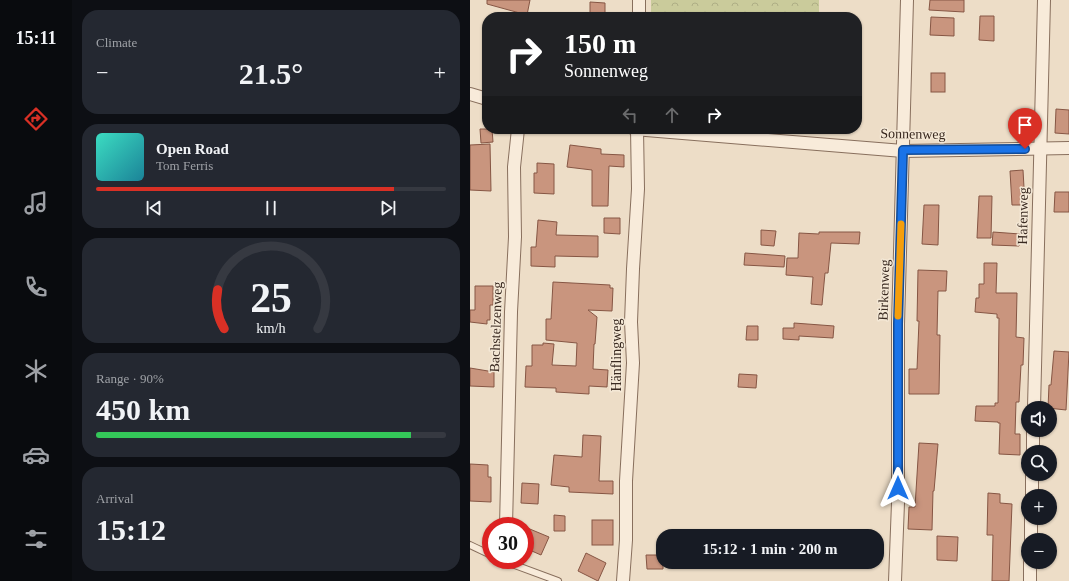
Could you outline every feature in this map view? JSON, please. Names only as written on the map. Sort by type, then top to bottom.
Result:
[{"type":"street","points":[[639,0],[639,12]]},
{"type":"street","name":"Birkenweg","points":[[895,581],[898,503],[898,324],[907,0]]},
{"type":"street","name":"Hafenweg","points":[[1034,401],[1044,0]]},
{"type":"street","points":[[470,94],[482,98]]},
{"type":"street","name":"Bachstelzenweg","points":[[506,517],[515,237],[514,167],[517,134]]},
{"type":"street","name":"Hänflingweg","points":[[623,581],[626,540],[626,481],[633,363],[631,322],[638,189],[636,134]]},
{"type":"street","name":"Sonnenweg","points":[[700,134],[903,150],[1069,148]]},
{"type":"street","points":[[1030,569],[1030,581]]},
{"type":"lane","points":[[470,545],[482,551]]},
{"type":"lane","points":[[527,569],[558,581]]},
{"type":"green space","points":[[651,0],[819,0],[819,12],[651,12]]},
{"type":"building","points":[[487,0],[530,0],[528,12],[516,12],[487,4]]},
{"type":"building","points":[[930,0],[964,0],[964,12],[929,10]]},
{"type":"building","points":[[590,2],[605,3],[605,12],[590,12]]},
{"type":"building","points":[[980,16],[994,16],[994,41],[979,40]]},
{"type":"building","points":[[931,17],[954,18],[954,36],[930,35]]},
{"type":"building","points":[[931,73],[945,73],[945,92],[931,92]]},
{"type":"building","points":[[1056,109],[1069,110],[1069,134],[1055,133]]},
{"type":"building","points":[[480,129],[482,129],[482,134],[492,134],[493,142],[481,143]]},
{"type":"building","points":[[490,144],[491,191],[470,190],[470,145]]},
{"type":"building","points":[[570,145],[601,149],[601,154],[624,155],[624,167],[609,166],[608,206],[592,206],[592,170],[567,167]]},
{"type":"building","points":[[537,163],[554,164],[554,194],[534,193],[534,173],[537,173]]},
{"type":"building","points":[[1023,170],[1025,205],[1012,205],[1010,171]]},
{"type":"building","points":[[1055,192],[1069,192],[1069,212],[1054,212]]},
{"type":"building","points":[[979,196],[992,196],[991,238],[977,238]]},
{"type":"building","points":[[924,205],[939,205],[938,245],[922,244]]},
{"type":"building","points":[[604,218],[620,218],[620,234],[604,233]]},
{"type":"building","points":[[538,220],[557,222],[556,235],[598,236],[598,257],[555,256],[555,267],[531,266],[531,247],[536,247]]},
{"type":"building","points":[[761,230],[776,231],[774,246],[761,245]]},
{"type":"building","points":[[819,232],[860,232],[859,244],[831,243],[828,273],[825,273],[822,305],[811,304],[813,277],[786,275],[787,258],[798,258],[799,233],[819,234]]},
{"type":"building","points":[[993,232],[1020,234],[1019,246],[992,245]]},
{"type":"building","points":[[745,253],[785,256],[784,267],[744,265]]},
{"type":"building","points":[[984,263],[997,263],[996,293],[1017,293],[1016,337],[1024,338],[1019,402],[1016,402],[1015,434],[1020,434],[1020,455],[999,454],[1000,423],[975,421],[976,406],[995,406],[995,403],[998,403],[999,318],[997,318],[997,314],[975,312],[976,298],[979,298],[979,284],[984,284]]},
{"type":"building","points":[[918,270],[947,271],[946,291],[938,291],[937,335],[940,335],[939,394],[909,394],[909,369],[917,369],[919,321],[917,321]]},
{"type":"building","points":[[553,282],[610,285],[610,288],[613,288],[612,311],[588,310],[597,317],[593,369],[608,370],[607,387],[589,386],[589,394],[556,392],[556,388],[525,387],[526,366],[532,366],[532,345],[543,345],[543,343],[554,344],[552,365],[576,366],[577,343],[546,340],[546,319],[551,319]]},
{"type":"building","points":[[475,286],[493,286],[493,305],[490,305],[490,320],[487,320],[487,324],[470,322],[470,310],[475,310]]},
{"type":"building","points":[[794,323],[834,326],[833,338],[799,336],[799,340],[783,339],[783,328],[794,328]]},
{"type":"building","points":[[747,326],[758,326],[758,340],[746,340]]},
{"type":"building","points":[[1054,351],[1069,352],[1066,410],[1057,409],[1057,401],[1048,401],[1049,385],[1051,385]]},
{"type":"building","points":[[470,368],[494,372],[494,387],[470,386]]},
{"type":"building","points":[[739,374],[757,375],[756,388],[738,387]]},
{"type":"building","points":[[583,435],[601,436],[599,481],[613,481],[613,494],[569,492],[569,487],[551,485],[554,455],[582,457]]},
{"type":"building","points":[[919,443],[938,444],[933,491],[932,530],[908,529],[909,507],[915,507]]},
{"type":"building","points":[[470,464],[488,465],[488,477],[491,477],[491,502],[470,501]]},
{"type":"building","points":[[522,483],[539,484],[538,504],[521,503]]},
{"type":"building","points":[[988,493],[1000,494],[1000,503],[1012,504],[1009,581],[992,581],[993,535],[987,535]]},
{"type":"building","points":[[554,515],[565,516],[565,531],[554,531]]},
{"type":"building","points":[[592,520],[613,520],[613,545],[592,545]]},
{"type":"building","points":[[534,531],[549,537],[541,555],[534,552]]},
{"type":"building","points":[[937,536],[958,537],[957,561],[937,560]]},
{"type":"building","points":[[586,553],[606,563],[598,581],[578,571]]},
{"type":"building","points":[[646,555],[656,555],[656,569],[647,569]]},
{"type":"slow traffic","points":[[898,316],[901,224]]},
{"type":"route","points":[[898,488],[898,324],[903,150],[1025,149]]}]
